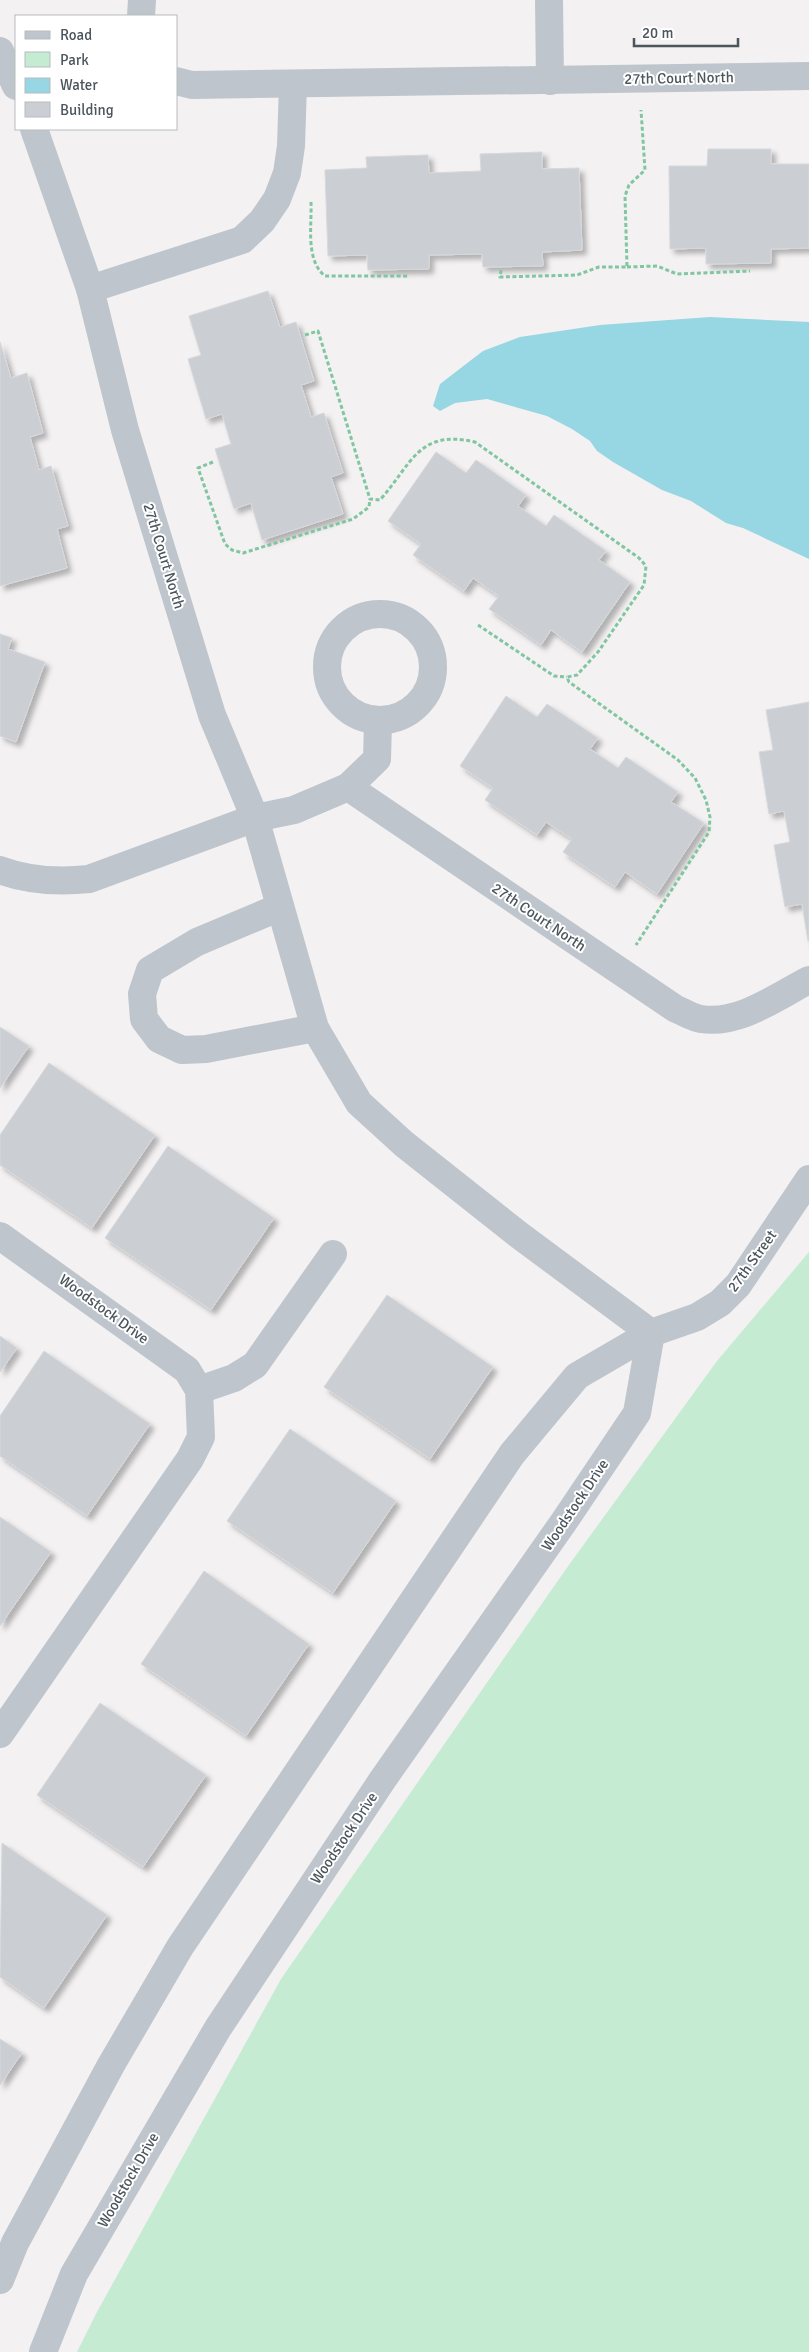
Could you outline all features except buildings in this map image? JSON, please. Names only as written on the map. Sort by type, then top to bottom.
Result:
[{"type":"street","points":[[141,15],[142,0]]},
{"type":"street","points":[[550,0],[550,81]]},
{"type":"street","points":[[0,51],[15,84]]},
{"type":"street","name":"27th Court North","points":[[178,82],[192,85],[809,76]]},
{"type":"street","points":[[90,289],[242,240],[262,221],[277,199],[287,173],[291,146],[293,84]]},
{"type":"street","name":"27th Court North","points":[[34,130],[90,289],[125,430],[212,715],[255,818],[304,983],[314,1028],[359,1103],[404,1144],[519,1235],[651,1333]]},
{"type":"street","points":[[0,870],[16,876],[61,882],[89,879],[255,818],[294,810],[348,787],[377,758],[378,722]]},
{"type":"street","name":"27th Court North","points":[[348,787],[676,1009],[699,1019],[725,1020],[748,1011],[809,980]]},
{"type":"street","points":[[280,907],[197,942],[150,970],[142,994],[144,1019],[159,1039],[182,1050],[206,1048],[314,1028]]},
{"type":"street","name":"27th Street","points":[[651,1333],[697,1317],[720,1303],[738,1284],[809,1179]]},
{"type":"street","name":"Woodstock Drive","points":[[0,1236],[187,1370],[199,1390]]},
{"type":"street","points":[[0,1734],[190,1459],[201,1437],[199,1390],[234,1378],[255,1365],[333,1254]]},
{"type":"street","points":[[0,2280],[15,2243],[106,2073],[180,1948],[512,1454],[577,1376],[651,1333]]},
{"type":"street","name":"Woodstock Drive","points":[[43,2352],[74,2274],[218,2028],[383,1779],[563,1523],[637,1413],[651,1333]]},
{"type":"path","points":[[628,267],[625,196],[630,185],[645,170],[639,79]]},
{"type":"path","points":[[311,197],[313,260],[317,270],[325,276],[408,276]]},
{"type":"path","points":[[501,270],[500,276],[578,275],[599,267],[658,266],[677,274],[750,272]]},
{"type":"path","points":[[213,462],[198,468],[225,544],[232,550],[243,553],[353,519],[369,507],[370,499],[318,331],[305,335]]},
{"type":"path","points":[[370,499],[380,500],[420,448],[432,442],[456,438],[475,442],[639,558],[646,566],[644,585],[588,666],[577,675],[567,677],[554,676],[478,625]]},
{"type":"path","points":[[567,677],[569,682],[678,760],[695,778],[706,800],[710,817],[709,832],[703,844],[620,971]]},
{"type":"green space","points":[[809,1252],[809,2352],[77,2352],[97,2312],[281,1979],[566,1569],[717,1361]]},
{"type":"water","points":[[710,317],[809,322],[809,559],[743,528],[726,523],[691,501],[662,490],[613,462],[597,451],[590,441],[547,416],[487,399],[455,403],[440,411],[433,406],[440,384],[483,351],[520,337],[600,325]]}]
